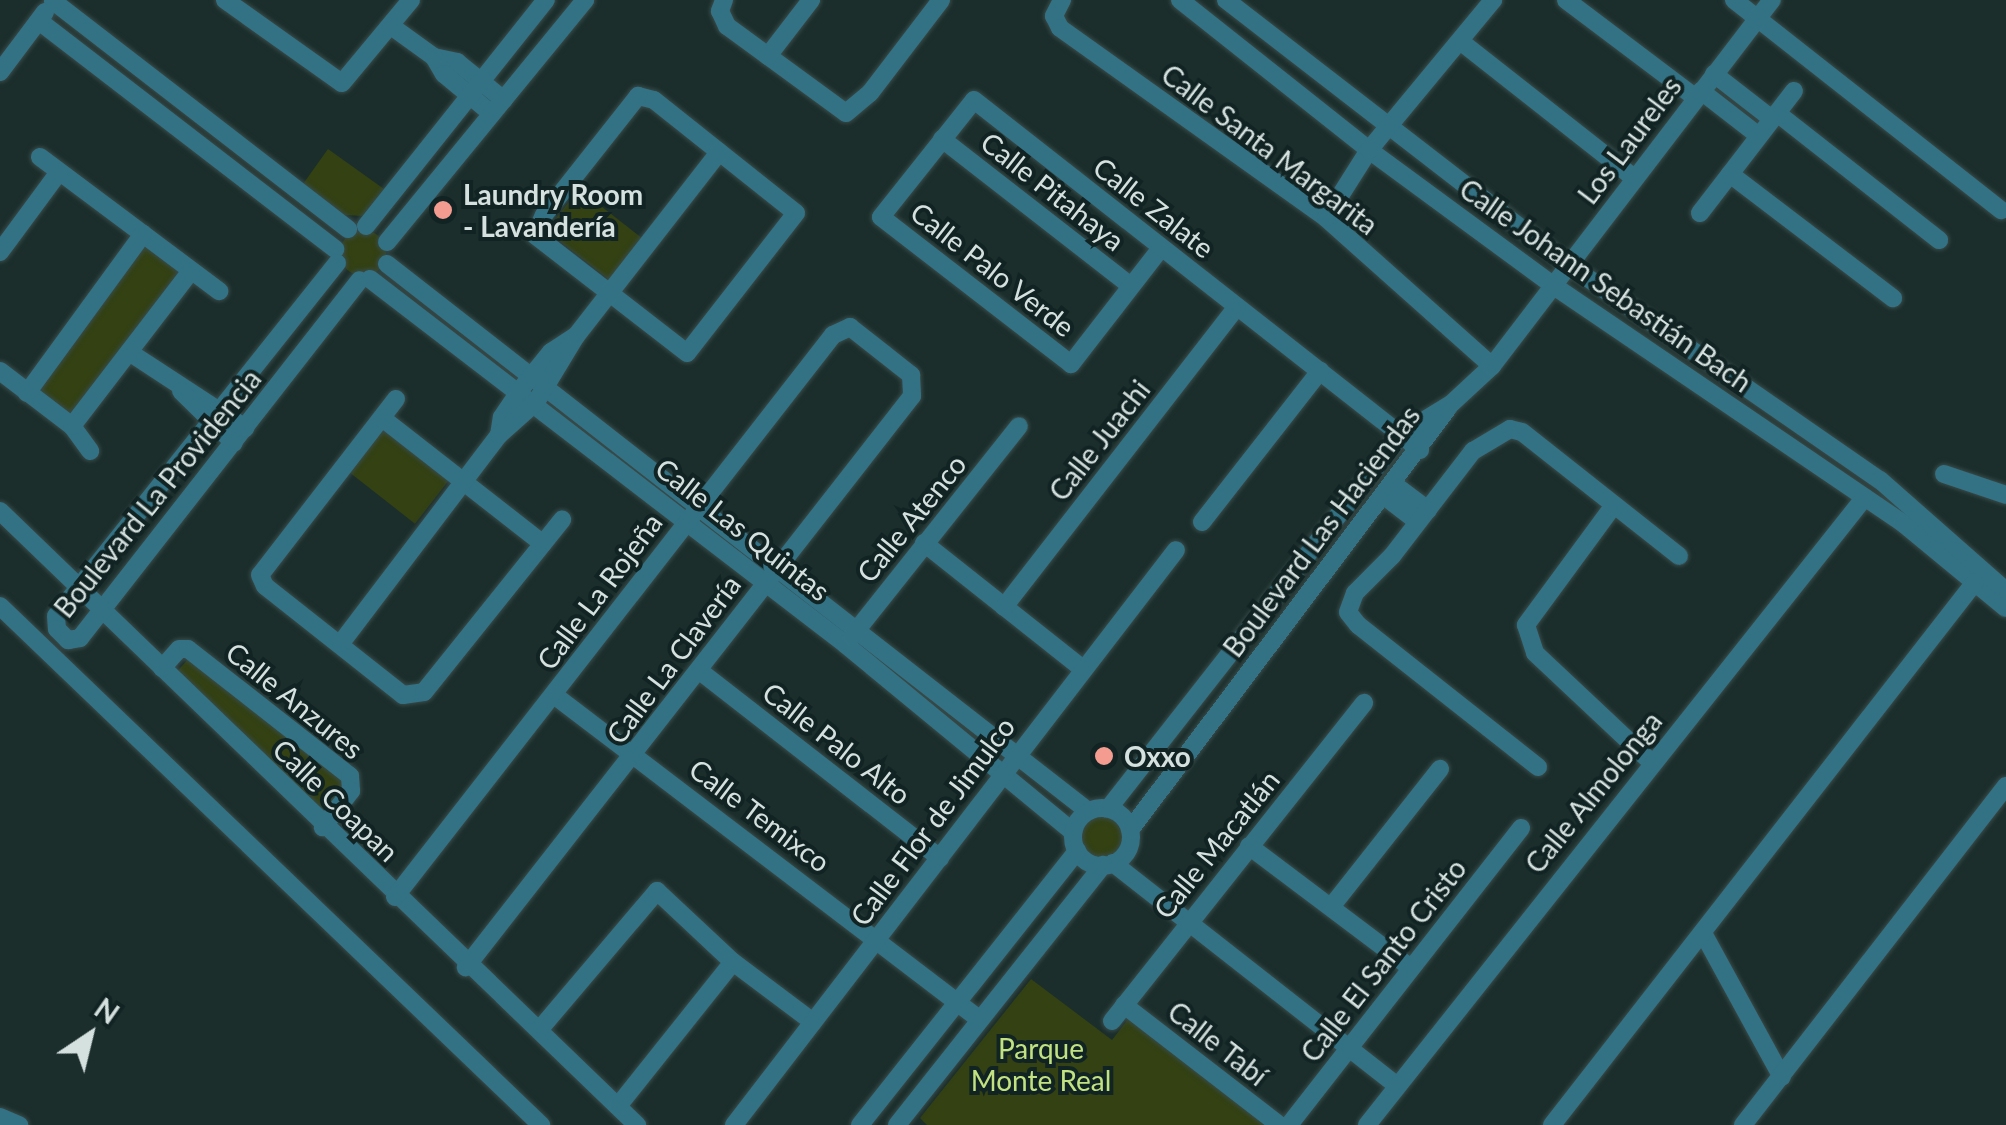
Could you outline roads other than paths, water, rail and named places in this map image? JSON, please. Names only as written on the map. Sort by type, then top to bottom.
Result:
[{"type":"street","points":[[0,72],[54,0],[357,228],[387,242]]},
{"type":"street","points":[[225,0],[335,82],[347,80],[391,26],[402,3]]},
{"type":"street","points":[[357,228],[546,0]]},
{"type":"street","points":[[388,264],[387,242],[585,0]]},
{"type":"street","points":[[724,0],[720,11],[727,26],[846,113],[870,93],[941,0]]},
{"type":"street","points":[[768,56],[811,0]]},
{"type":"street","name":"Calle Santa Margarita","points":[[1062,0],[1055,22],[1326,218],[1492,366]]},
{"type":"street","name":"Calle Johann Sebastián Bach","points":[[1180,0],[1369,150],[1554,286],[1864,496],[2006,608]]},
{"type":"street","name":"Calle Johann Sebastián Bach","points":[[1226,0],[1570,265],[1880,480],[2006,591]]},
{"type":"street","points":[[1326,218],[1369,150],[1493,0]]},
{"type":"street","points":[[1566,0],[1759,136]]},
{"type":"street","points":[[1734,0],[2002,210]]},
{"type":"street","name":"Los Laureles","points":[[1451,404],[1492,366],[1772,0]]},
{"type":"street","points":[[38,20],[336,256]]},
{"type":"street","points":[[391,26],[498,107]]},
{"type":"street","points":[[1460,41],[1634,178]]},
{"type":"street","points":[[1714,74],[1939,240]]},
{"type":"street","points":[[1700,213],[1794,91]]},
{"type":"street","points":[[648,97],[719,152],[790,206],[792,220],[689,352],[608,294],[535,231],[626,104],[648,97]]},
{"type":"street","name":"Calle Zalate","points":[[881,218],[974,100],[1420,450]]},
{"type":"street","name":"Calle Pitahaya","points":[[942,140],[1131,286]]},
{"type":"street","points":[[341,643],[499,435],[502,417],[534,389],[719,152]]},
{"type":"street","points":[[40,157],[219,291]]},
{"type":"street","points":[[0,252],[59,172]]},
{"type":"street","points":[[1730,174],[1893,298]]},
{"type":"street","name":"Calle Palo Verde","points":[[881,218],[1071,364],[1131,286]]},
{"type":"street","name":"Boulevard La Providencia","points":[[357,228],[215,418],[56,616],[57,629],[75,642],[365,280],[388,264]]},
{"type":"street","points":[[26,393],[143,234]]},
{"type":"street","points":[[1131,286],[1161,248]]},
{"type":"street","name":"Calle Las Quintas","points":[[336,256],[365,280],[534,389],[700,504],[1088,812]]},
{"type":"street","name":"Calle Las Quintas","points":[[388,264],[686,521],[1004,772],[1075,842]]},
{"type":"street","points":[[72,426],[191,271]]},
{"type":"street","name":"Calle Juachi","points":[[1004,607],[1238,307]]},
{"type":"street","name":"Calle La Clavería","points":[[466,966],[701,672],[912,396],[915,380],[850,326]]},
{"type":"street","name":"Calle La Rojeña","points":[[394,897],[833,335],[850,326]]},
{"type":"street","points":[[129,352],[239,435]]},
{"type":"street","points":[[0,371],[72,426],[90,451]]},
{"type":"street","points":[[1202,522],[1320,371]]},
{"type":"street","points":[[396,399],[260,575],[265,586],[403,694],[419,695],[562,520]]},
{"type":"street","name":"Boulevard Las Haciendas","points":[[1108,809],[1402,434],[1451,404]]},
{"type":"street","name":"Boulevard Las Haciendas","points":[[1130,830],[1451,404]]},
{"type":"street","points":[[382,418],[543,544]]},
{"type":"street","name":"Calle Atenco","points":[[845,644],[1019,426]]},
{"type":"street","points":[[1538,767],[1350,618],[1355,594],[1423,516],[1472,451],[1510,429],[1522,432],[1679,556]]},
{"type":"street","points":[[1944,474],[2006,495]]},
{"type":"street","points":[[1387,489],[1423,516]]},
{"type":"street","name":"Calle Almolonga","points":[[1368,1125],[1864,496]]},
{"type":"street","points":[[1614,505],[1526,625],[1535,653],[1652,764]]},
{"type":"street","name":"Calle Coapan","points":[[0,511],[394,897],[540,1029],[637,1125]]},
{"type":"street","points":[[924,543],[1084,668]]},
{"type":"street","name":"Calle Flor de Jimulco","points":[[742,1122],[812,1022],[1176,550]]},
{"type":"street","points":[[1552,1125],[1975,582]]},
{"type":"street","points":[[0,606],[541,1125]]},
{"type":"street","name":"Calle Anzures","points":[[162,668],[179,649],[188,649],[350,776],[351,790],[323,826]]},
{"type":"street","name":"Calle Palo Alto","points":[[701,672],[940,858]]},
{"type":"street","name":"Calle Temixco","points":[[554,695],[879,937],[979,1019]]},
{"type":"street","name":"Calle Macatlán","points":[[1118,1013],[1364,703]]},
{"type":"street","points":[[1331,907],[1440,769]]},
{"type":"street","points":[[1742,1125],[2006,786]]},
{"type":"street","points":[[860,1125],[958,1001],[1075,842],[1088,812],[1108,809],[1130,830],[1128,850],[1108,864],[979,1019],[906,1121]]},
{"type":"street","name":"Calle El Santo Cristo","points":[[1288,1125],[1522,828]]},
{"type":"street","points":[[1075,842],[1188,922],[1397,1086]]},
{"type":"street","points":[[1249,846],[1411,968]]},
{"type":"street","points":[[540,1029],[652,892],[663,894],[733,962],[812,1022]]},
{"type":"street","points":[[1702,933],[1782,1077]]},
{"type":"street","points":[[618,1106],[733,962]]},
{"type":"street","name":"Calle Tabí","points":[[1118,1013],[1279,1125]]},
{"type":"street","points":[[0,1117],[19,1125]]},
{"type":"place","name":"Laundry Room - Lavandería","points":[[443,210]]},
{"type":"place","name":"Oxxo","points":[[1104,756]]},
{"type":"park label","name":"Parque Monte Real","points":[[1041,1064]]}]
